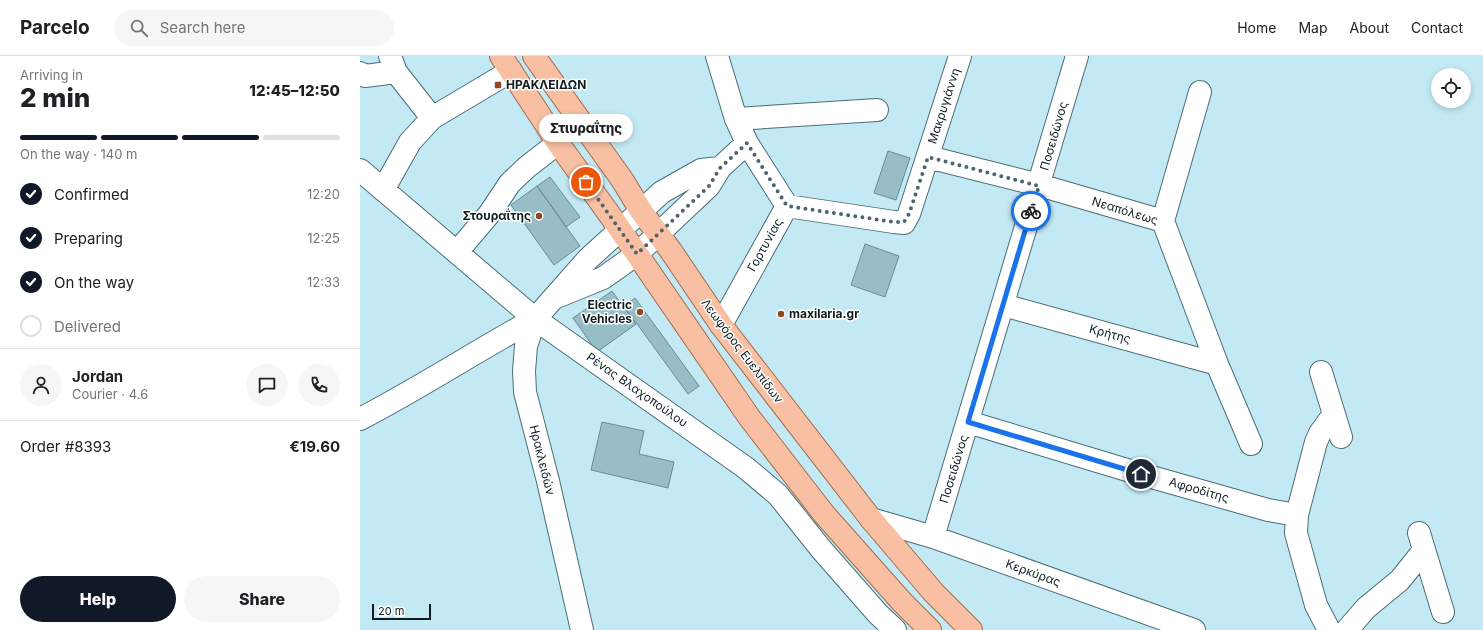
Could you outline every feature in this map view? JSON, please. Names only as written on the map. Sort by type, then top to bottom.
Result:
[{"type":"main road","name":"Λεωφόρος Ευελπίδων","points":[[534,56],[623,182],[641,211],[659,234],[721,326],[871,519],[934,593],[971,630]]},
{"type":"main road","points":[[506,64],[558,143],[637,254],[749,417],[824,514],[902,602],[930,630]]},
{"type":"street","name":"Γορτυνίας","points":[[717,56],[736,119],[747,143],[787,206],[721,326]]},
{"type":"street","name":"Μακρυγιάννη","points":[[787,206],[894,222],[904,222],[909,214],[960,56]]},
{"type":"street","name":"Ποσειδώνος","points":[[933,537],[1077,56]]},
{"type":"street","points":[[360,73],[365,76],[393,64],[432,118]]},
{"type":"street","points":[[383,190],[410,142],[432,118],[506,64]]},
{"type":"street","points":[[1163,222],[1200,92]]},
{"type":"street","points":[[736,119],[877,110]]},
{"type":"street","points":[[457,252],[490,213],[510,184],[527,167],[558,143]]},
{"type":"street","name":"Ηρακλειδών","points":[[556,297],[603,278],[637,254],[709,186],[720,168],[747,143]]},
{"type":"street","name":"Νεαπόλεως","points":[[928,157],[1039,186],[1163,222],[1217,364],[1251,444]]},
{"type":"street","name":"Ηρακλειδών","points":[[582,630],[548,480],[525,392],[524,371],[526,346],[536,319],[588,259],[662,192],[701,170],[720,168]]},
{"type":"street","name":"Ρένας Βλαχοπούλου","points":[[360,170],[536,319],[727,454],[762,481],[778,495],[821,549],[878,614],[895,630]]},
{"type":"street","name":"Κρήτης","points":[[1003,305],[1217,364]]},
{"type":"street","points":[[360,419],[411,392],[498,339],[536,319]]},
{"type":"street","points":[[1321,372],[1341,437]]},
{"type":"street","points":[[1329,630],[1318,609],[1308,580],[1296,533],[1297,515],[1316,442],[1320,433],[1334,414]]},
{"type":"street","name":"Αφροδίτης","points":[[968,422],[1127,470],[1268,510],[1297,515]]},
{"type":"street","name":"Κερκύρας","points":[[871,519],[933,537],[1194,630]]},
{"type":"street","points":[[1346,630],[1366,608],[1400,580],[1421,542],[1443,612]]},
{"type":"building","points":[[888,151],[910,158],[896,200],[874,193]]},
{"type":"building","points":[[550,177],[580,217],[566,227],[537,186]]},
{"type":"building","name":"Στουραΐτης","points":[[537,186],[580,246],[554,265],[511,205]]},
{"type":"building","points":[[865,244],[899,256],[885,297],[851,285]]},
{"type":"building","points":[[612,291],[636,324],[597,352],[573,318]]},
{"type":"building","points":[[635,298],[699,386],[688,394],[624,306]]},
{"type":"building","points":[[602,422],[644,431],[639,454],[674,462],[668,488],[591,470]]},
{"type":"way so far","points":[[586,182],[637,254],[709,186],[720,168],[747,143],[787,206],[894,222],[904,222],[909,214],[928,157],[1039,186],[1031,211]]},
{"type":"place","name":"ΗΡΑΚΛΕΙΔΩΝ","points":[[498,85]]},
{"type":"place","name":"Στιυραΐτης","points":[[586,182]]},
{"type":"place","name":"Στουραΐτης","points":[[539,216]]},
{"type":"place","name":"Electric Vehicles","points":[[640,312]]},
{"type":"place","name":"maxilaria.gr","points":[[781,314]]},
{"type":"route","points":[[1031,211],[968,422],[1141,474]]}]
